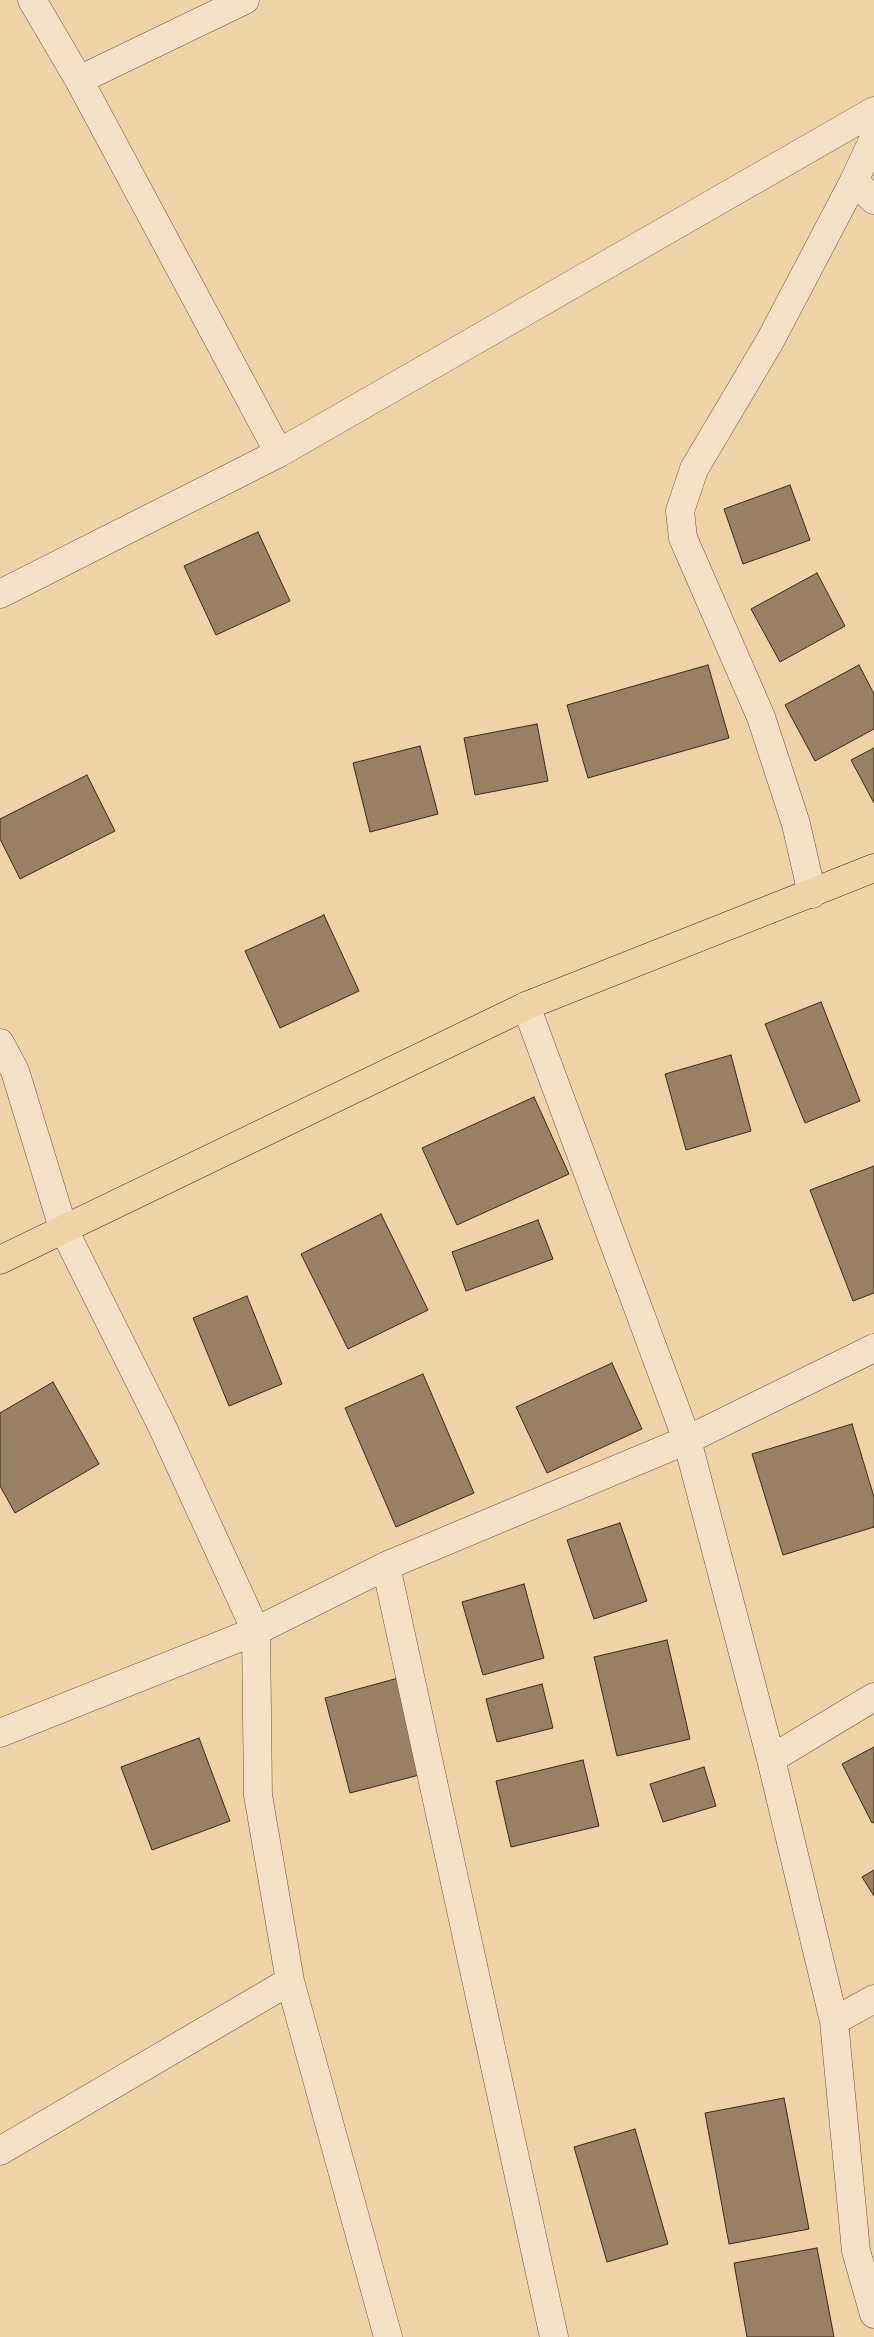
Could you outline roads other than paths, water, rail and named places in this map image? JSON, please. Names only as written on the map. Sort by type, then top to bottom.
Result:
[{"type":"main road","points":[[0,1260],[526,1006],[874,868]]},
{"type":"street","points":[[32,0],[79,80],[279,453]]},
{"type":"street","points":[[79,80],[245,0]]},
{"type":"street","points":[[0,594],[279,453],[874,111]]},
{"type":"street","points":[[812,894],[796,824],[761,717],[683,538],[680,510],[694,469],[770,341],[854,181],[874,138]]},
{"type":"street","points":[[854,181],[874,200]]},
{"type":"street","points":[[526,1006],[688,1440],[771,1759],[834,2021],[856,2251],[874,2314]]},
{"type":"street","points":[[0,1043],[15,1071],[63,1228],[161,1424],[256,1631],[258,1795],[290,1981],[388,2337]]},
{"type":"street","points":[[0,1733],[256,1631],[386,1566],[688,1440],[874,1348]]},
{"type":"street","points":[[386,1566],[554,2337]]},
{"type":"street","points":[[771,1759],[874,1698]]},
{"type":"street","points":[[0,2151],[290,1981]]},
{"type":"street","points":[[834,2021],[874,1999]]}]
